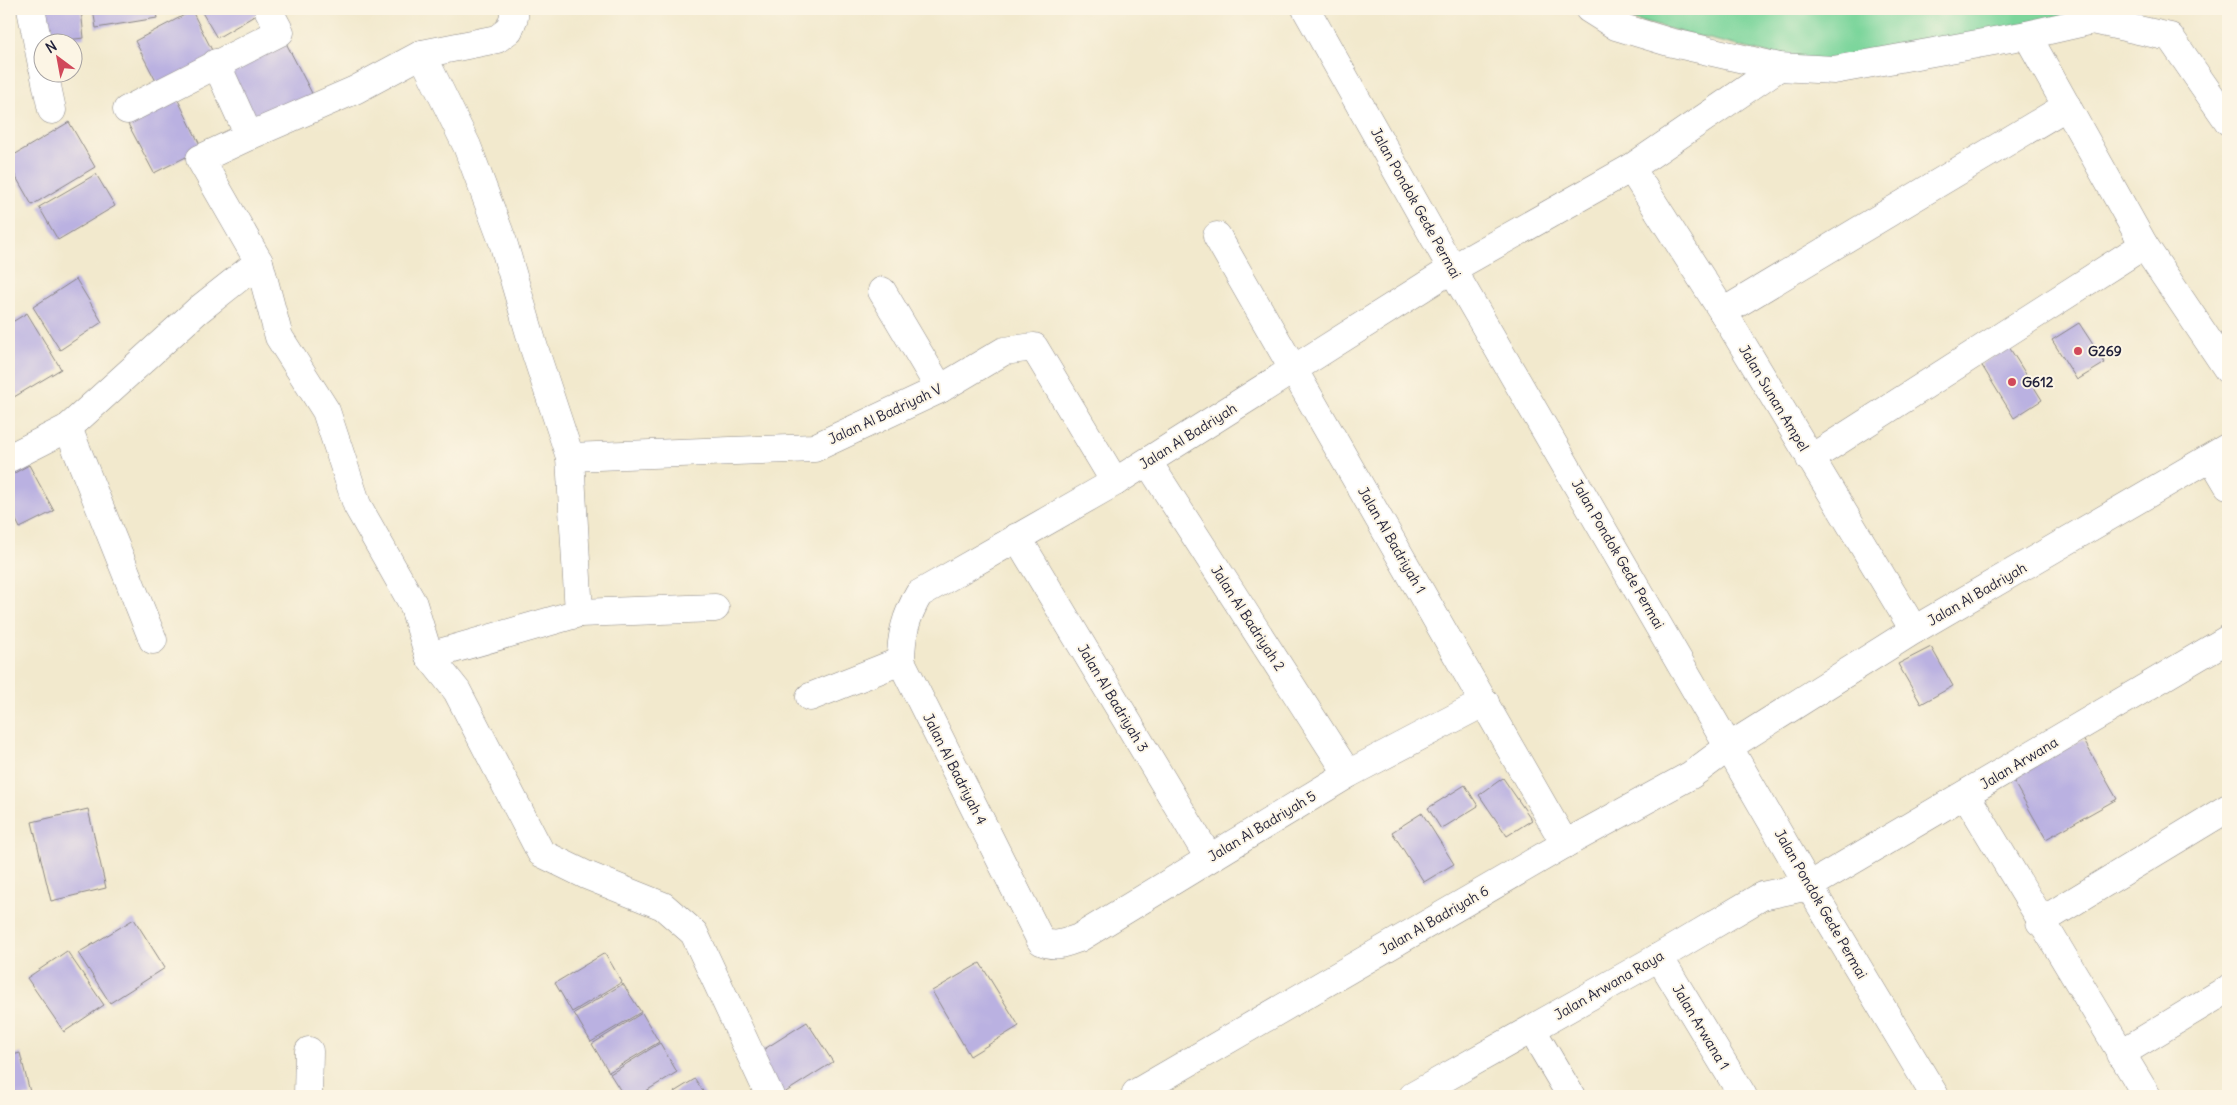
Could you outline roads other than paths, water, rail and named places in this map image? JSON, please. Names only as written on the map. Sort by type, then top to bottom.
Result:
[{"type":"street","points":[[31,9],[36,32]]},
{"type":"street","points":[[128,110],[216,63],[280,32],[268,9]]},
{"type":"street","points":[[514,9],[514,17],[509,30],[497,39],[422,54],[355,90],[200,158],[259,262],[278,337],[326,411],[357,505],[413,604],[429,656],[457,691],[541,853],[586,876],[663,906],[694,933],[770,1096]]},
{"type":"street","name":"Jalan Pondok Gede Permai","points":[[1306,9],[1452,269],[1730,746],[1809,886],[1935,1096]]},
{"type":"street","points":[[1589,9],[1616,26],[1669,42],[1780,68],[1834,70],[2027,35],[2093,20],[2170,37],[2228,121]]},
{"type":"street","points":[[2027,35],[2144,245],[2228,370]]},
{"type":"street","points":[[422,54],[467,146],[503,242],[534,348],[570,457],[580,613]]},
{"type":"street","points":[[216,63],[249,136]]},
{"type":"street","name":"Jalan Al Badriyah","points":[[901,661],[901,642],[908,614],[918,594],[1148,462],[1452,269],[1631,168],[1780,68]]},
{"type":"street","points":[[46,82],[52,110]]},
{"type":"street","points":[[1723,312],[2068,106]]},
{"type":"street","name":"Jalan Sunan Ampel","points":[[1631,168],[1723,312],[1914,630]]},
{"type":"street","name":"Jalan Al Badriyah 1","points":[[1217,236],[1565,844]]},
{"type":"street","points":[[1810,458],[2144,245]]},
{"type":"street","points":[[9,458],[68,428],[197,311],[259,262]]},
{"type":"street","points":[[882,291],[940,389]]},
{"type":"street","name":"Jalan Al Badriyah V","points":[[570,457],[814,448],[940,389],[1004,351],[1034,347],[1115,482]]},
{"type":"street","points":[[68,428],[153,640]]},
{"type":"street","points":[[2220,452],[2228,486]]},
{"type":"street","name":"Jalan Al Badriyah","points":[[1730,746],[1914,630],[2220,452]]},
{"type":"street","name":"Jalan Al Badriyah 2","points":[[1148,462],[1348,774]]},
{"type":"street","name":"Jalan Al Badriyah 3","points":[[1018,537],[1209,858]]},
{"type":"street","points":[[429,656],[580,613],[715,608]]},
{"type":"street","name":"Jalan Arwana","points":[[1809,886],[1966,796],[2228,639]]},
{"type":"street","points":[[810,697],[901,661]]},
{"type":"street","name":"Jalan Al Badriyah 4","points":[[901,661],[1041,940]]},
{"type":"street","name":"Jalan Al Badriyah 5","points":[[1041,940],[1050,946],[1079,938],[1348,774],[1485,702]]},
{"type":"street","name":"Jalan Al Badriyah 6","points":[[1136,1093],[1565,844],[1691,775],[1730,746]]},
{"type":"street","points":[[1966,796],[2040,922],[2147,1096]]},
{"type":"street","points":[[2040,922],[2228,808]]},
{"type":"street","name":"Jalan Arwana Raya","points":[[1413,1096],[1532,1030],[1762,896],[1809,886]]},
{"type":"street","name":"Jalan Arwana 1","points":[[1659,957],[1743,1096]]},
{"type":"street","points":[[2120,1054],[2228,989]]},
{"type":"street","points":[[1532,1030],[1572,1096]]},
{"type":"street","points":[[308,1096],[309,1051]]},
{"type":"place","name":"G269","points":[[2078,351]]},
{"type":"place","name":"G612","points":[[2012,382]]}]
